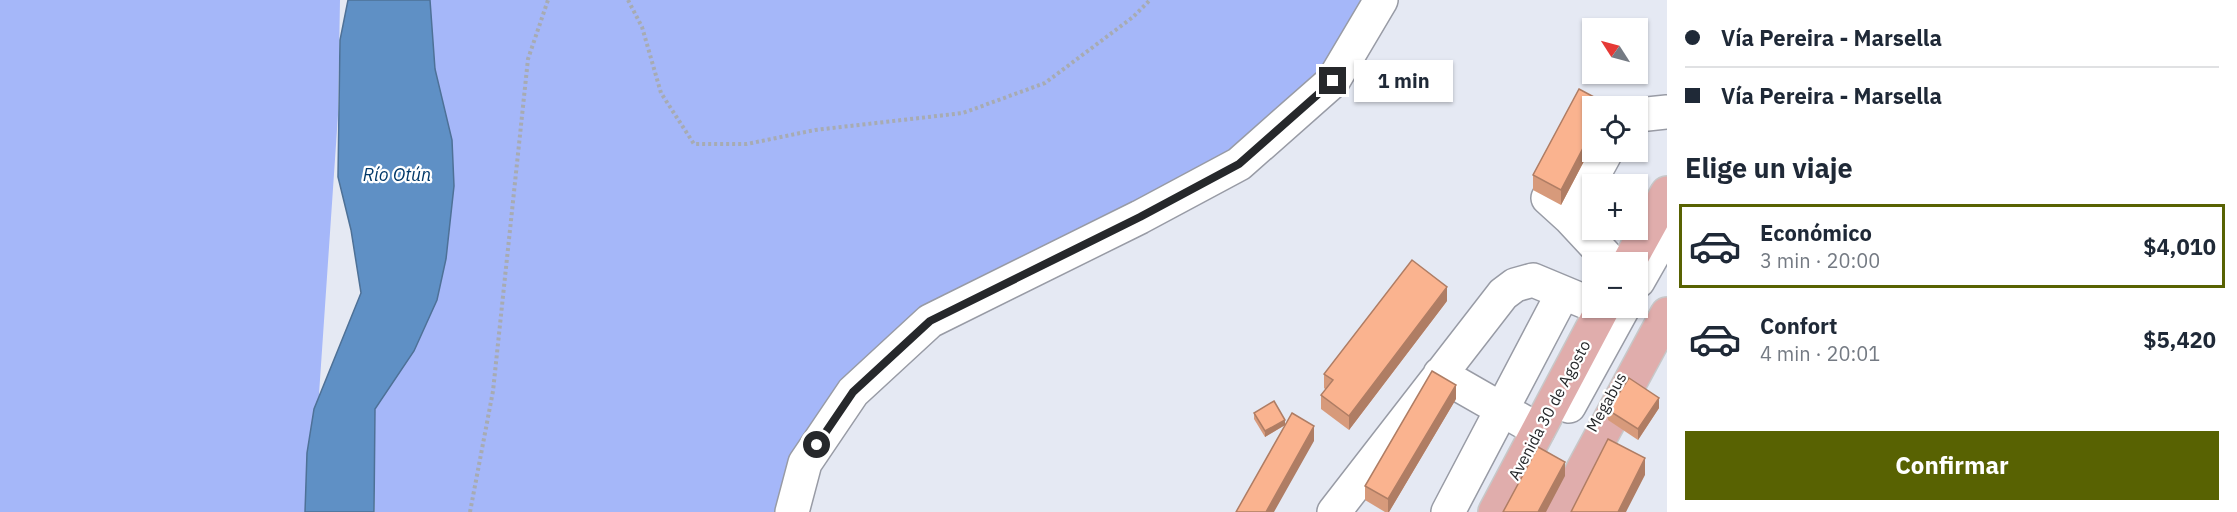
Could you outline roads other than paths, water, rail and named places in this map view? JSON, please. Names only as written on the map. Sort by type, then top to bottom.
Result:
[{"type":"main road","points":[[1635,252],[1667,193]]},
{"type":"main road","points":[[1560,512],[1667,314]]},
{"type":"main road","name":"Avenida 30 de Agosto","points":[[1495,512],[1598,318]]},
{"type":"street","points":[[792,512],[804,463],[853,392],[930,321],[1140,217],[1239,164],[1333,81],[1381,0]]},
{"type":"street","points":[[1648,114],[1667,112]]},
{"type":"street","points":[[1598,162],[1559,208],[1601,252]]},
{"type":"street","points":[[1648,263],[1667,230]]},
{"type":"street","points":[[1340,510],[1440,374],[1503,294],[1515,285],[1533,280],[1582,299]]},
{"type":"street","points":[[1448,512],[1563,293]]},
{"type":"street","name":"Megabus","points":[[1546,512],[1667,293]]},
{"type":"street","name":"Megabus","points":[[1510,512],[1599,318]]},
{"type":"street","points":[[1440,374],[1538,430]]},
{"type":"water","name":"Río Otún","points":[[348,0],[430,0],[435,69],[452,140],[454,186],[446,259],[437,300],[414,351],[375,409],[374,512],[305,512],[307,453],[314,409],[361,293],[351,230],[338,177],[340,40]]}]
